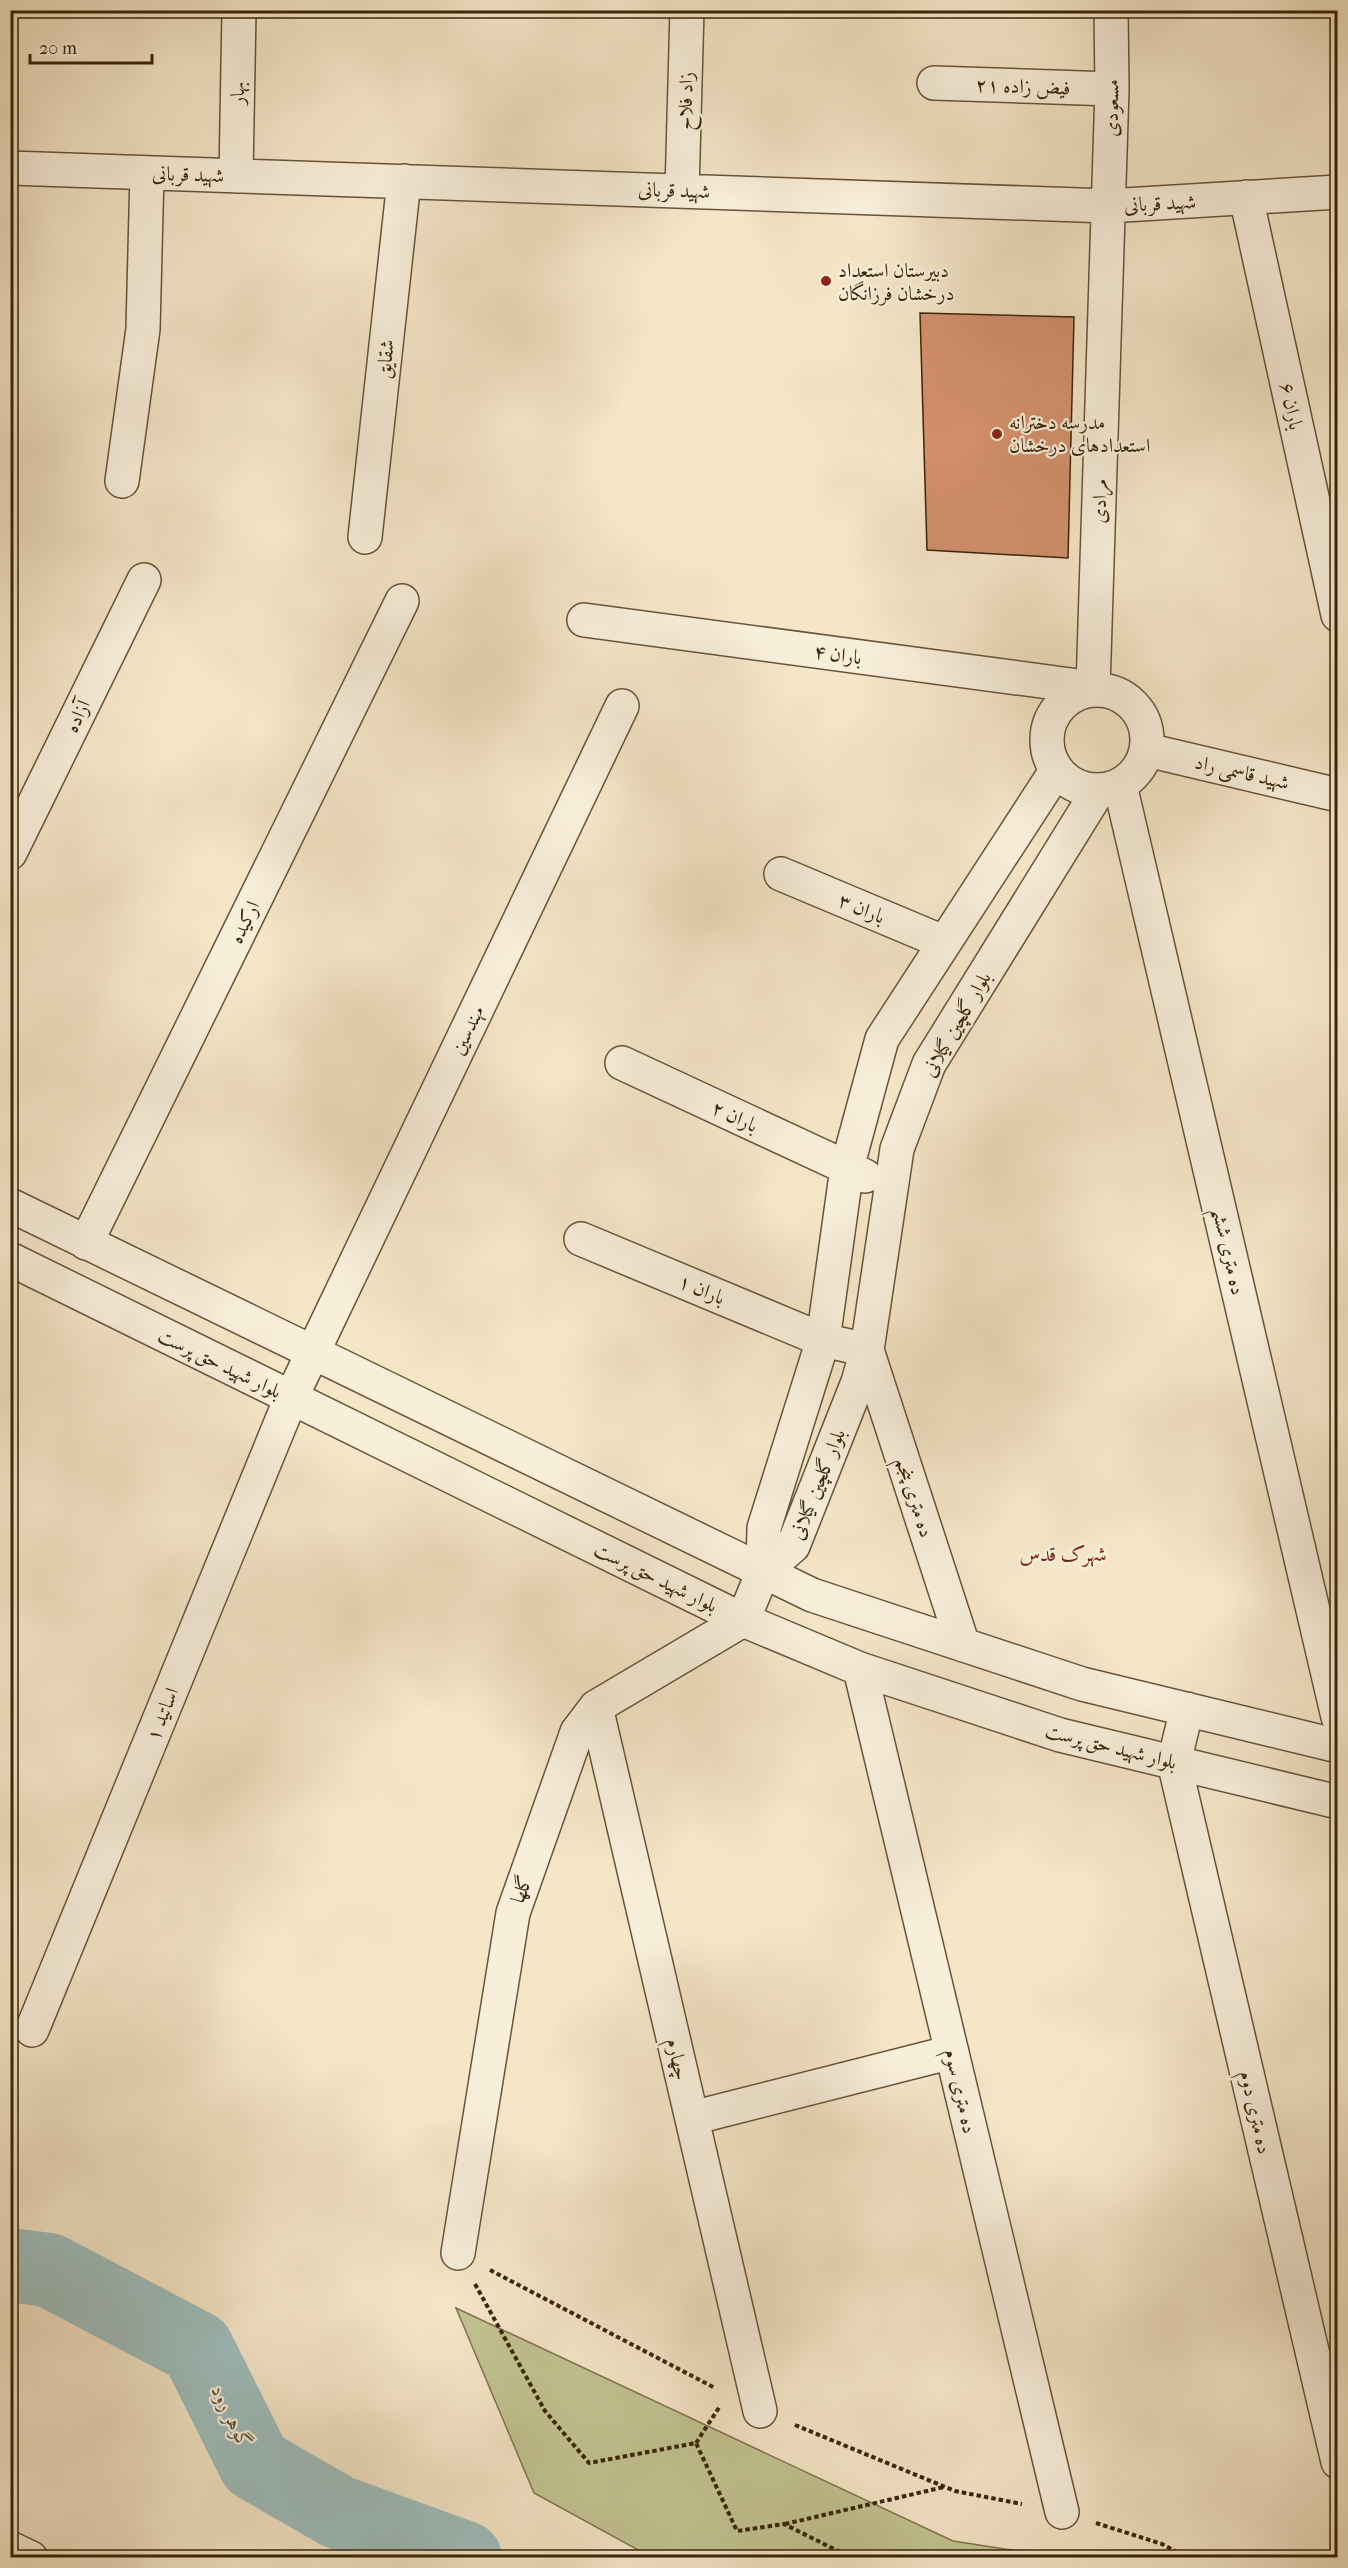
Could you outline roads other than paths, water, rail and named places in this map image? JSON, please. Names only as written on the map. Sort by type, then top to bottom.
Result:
[{"type":"street","name":"بهار","points":[[236,176],[239,10]]},
{"type":"street","name":"زاد فلاح","points":[[682,191],[687,10]]},
{"type":"street","name":"مسعودی","points":[[1108,206],[1112,89],[1111,10]]},
{"type":"street","name":"فیض زاده ۲۱","points":[[934,83],[1112,89]]},
{"type":"street","name":"شهید قربانی","points":[[10,168],[1108,206],[1338,192]]},
{"type":"street","points":[[122,481],[143,329],[147,172]]},
{"type":"street","name":"شقایق","points":[[365,537],[404,182]]},
{"type":"street","name":"باران ۶","points":[[1246,197],[1338,615]]},
{"type":"street","name":"مرادی","points":[[1093,688],[1108,206]]},
{"type":"street","name":"آزاده","points":[[10,853],[144,580]]},
{"type":"street","name":"ارکیده","points":[[86,1243],[402,601]]},
{"type":"street","name":"باران ۴","points":[[584,620],[1093,688]]},
{"type":"street","points":[[1093,688],[1123,695],[1144,718],[1147,750],[1138,771],[1109,788],[1075,786],[1056,771],[1046,741],[1054,711],[1071,696],[1093,688]]},
{"type":"street","name":"مهندسین","points":[[291,1398],[622,706]]},
{"type":"street","name":"شهید قاسمی راد","points":[[1147,750],[1338,795]]},
{"type":"street","name":"بلوار گلچین گیلانی","points":[[764,1572],[764,1528],[823,1340],[847,1168],[882,1039],[1056,771]]},
{"type":"street","name":"بلوار گلچین گیلانی","points":[[764,1572],[793,1546],[858,1382],[867,1350],[889,1185],[897,1149],[928,1064],[1109,788]]},
{"type":"street","name":"ده متری ششم","points":[[1109,788],[1338,1717]]},
{"type":"street","name":"باران ۳","points":[[781,874],[943,942]]},
{"type":"street","name":"باران ۲","points":[[622,1063],[847,1168],[889,1185]]},
{"type":"street","points":[[11,1260],[21,1211],[812,1595],[1082,1684],[1338,1746]]},
{"type":"street","name":"باران ۱","points":[[581,1239],[823,1340],[867,1350]]},
{"type":"street","name":"بلوار شهید حق پرست","points":[[11,1260],[743,1620],[860,1669],[1060,1735],[1338,1802]]},
{"type":"street","name":"ده متری پنجم","points":[[867,1350],[963,1645]]},
{"type":"street","name":"اساتید ۱","points":[[32,2030],[291,1398]]},
{"type":"street","points":[[743,1620],[764,1572]]},
{"type":"street","name":"گلها","points":[[458,2253],[513,1913],[577,1732],[596,1707],[743,1620]]},
{"type":"street","name":"ده متری سوم","points":[[860,1669],[1062,2512]]},
{"type":"street","name":"چهارم","points":[[596,1707],[760,2411]]},
{"type":"street","points":[[1174,1762],[1187,1709]]},
{"type":"street","name":"ده متری دوم","points":[[1174,1762],[1338,2462]]},
{"type":"street","points":[[692,2118],[952,2052]]},
{"type":"street","points":[[10,2548],[31,2558]]},
{"type":"waterway","name":"گوهر رود","points":[[10,2265],[49,2270],[197,2348],[255,2464],[338,2512],[465,2558]]},
{"type":"place","name":"دبیرستان استعداد درخشان فرزانگان","points":[[826,281]]},
{"type":"place","name":"مدرسه دخترانه استعدادهای درخشان","points":[[997,434]]},
{"type":"district","name":"شهرک قدس","points":[[1063,1554]]}]
